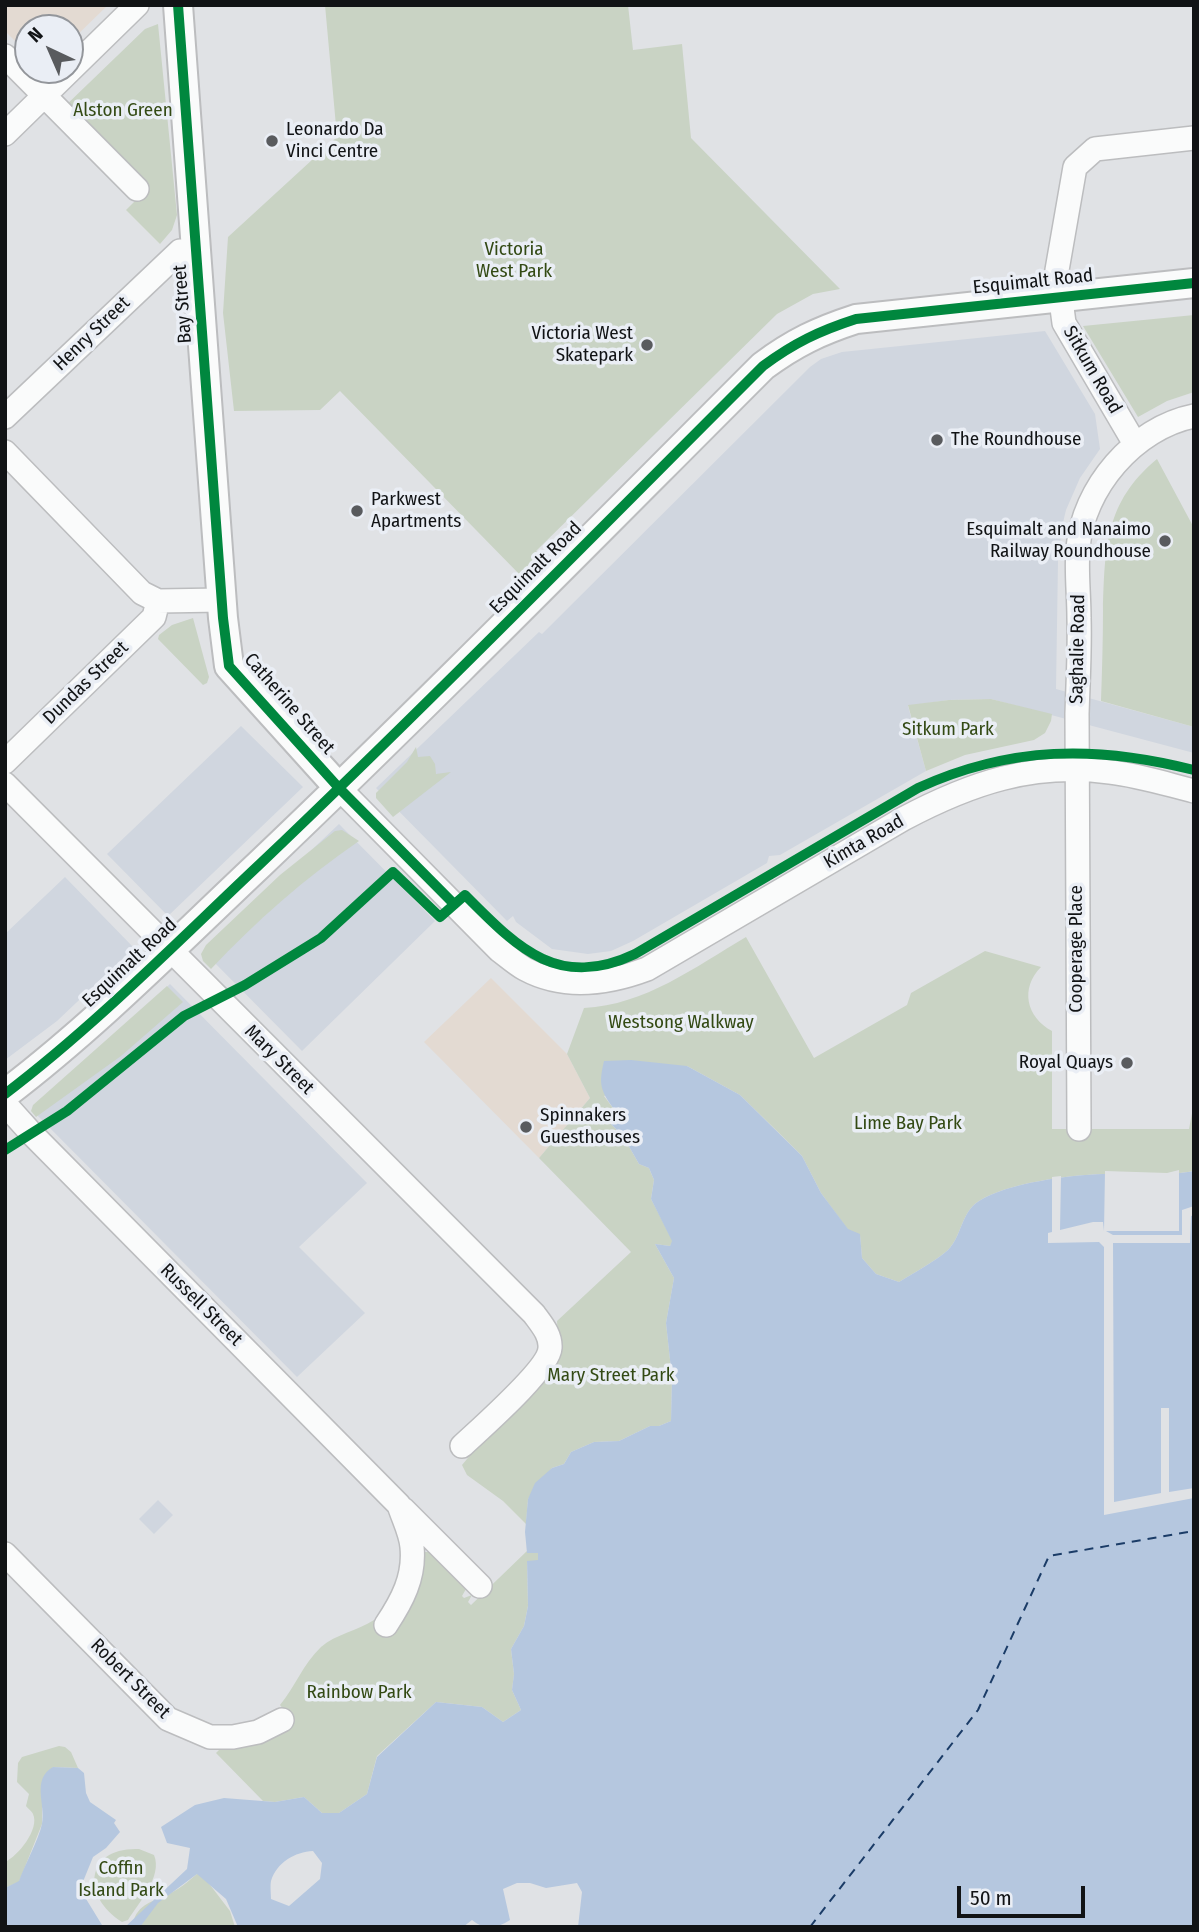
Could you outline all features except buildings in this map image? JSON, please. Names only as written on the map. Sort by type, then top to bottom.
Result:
[{"type":"main road","name":"Bay Street","points":[[178,5],[222,600]]},
{"type":"main road","name":"Esquimalt Road","points":[[5,1094],[56,1055],[169,950],[339,788],[763,366],[791,345],[821,330],[856,319],[1194,283]]},
{"type":"main road","name":"Catherine Street","points":[[222,600],[229,666],[339,788]]},
{"type":"street","points":[[5,134],[137,5]]},
{"type":"street","points":[[5,56],[137,189]]},
{"type":"street","name":"Sitkum Road","points":[[1136,444],[1063,323],[1057,270],[1075,167],[1095,149],[1194,138]]},
{"type":"street","name":"Henry Street","points":[[5,417],[180,251]]},
{"type":"street","name":"Saghalie Road","points":[[1077,769],[1080,671],[1078,547],[1088,509],[1103,479],[1136,444],[1159,429],[1194,416]]},
{"type":"street","points":[[5,452],[142,593],[158,601],[222,600]]},
{"type":"street","name":"Dundas Street","points":[[5,762],[154,617],[158,601]]},
{"type":"street","name":"Kimta Road","points":[[552,979],[581,984],[610,981],[647,969],[941,799],[1010,775],[1077,769],[1112,772],[1194,791]]},
{"type":"street","name":"Cooperage Place","points":[[1077,769],[1079,1129]]},
{"type":"street","name":"Mary Street","points":[[5,784],[534,1314],[550,1338],[550,1353],[538,1373],[462,1446]]},
{"type":"street","name":"Catherine Street","points":[[339,788],[499,950],[524,969],[552,979]]},
{"type":"street","name":"Russell Street","points":[[5,1104],[480,1586]]},
{"type":"street","name":"Russell Street","points":[[386,1625],[403,1598],[411,1570],[412,1546],[399,1505]]},
{"type":"street","name":"Robert Street","points":[[5,1554],[168,1719],[210,1737],[258,1732],[282,1720]]},
{"type":"shaded area","points":[[5,5],[108,5],[84,28],[84,14],[14,14],[14,40],[5,31]]},
{"type":"shaded area","points":[[1045,331],[1095,414],[1100,449],[1080,478],[1066,510],[1062,527],[1058,561],[1056,689],[1194,727],[1194,753],[991,699],[949,700],[908,706],[926,771],[780,855],[769,856],[767,863],[633,941],[611,951],[588,954],[552,949],[516,922],[513,916],[507,921],[376,788],[539,632],[542,634],[821,359],[842,352]]},
{"type":"shaded area","points":[[241,726],[303,787],[168,916],[107,854]]},
{"type":"shaded area","points":[[339,824],[435,921],[302,1051],[204,952]]},
{"type":"shaded area","points":[[65,877],[134,948],[57,1021],[5,1060],[5,934]]},
{"type":"shaded area","points":[[491,978],[567,1054],[590,1098],[539,1158],[424,1042]]},
{"type":"shaded area","points":[[170,984],[367,1183],[299,1247],[365,1313],[297,1377],[35,1113]]},
{"type":"shaded area","points":[[158,1500],[173,1515],[154,1534],[139,1519]]},
{"type":"green space","name":"Victoria West Park","points":[[325,5],[628,5],[633,50],[682,44],[691,138],[840,289],[813,294],[777,314],[536,551],[543,558],[522,577],[340,391],[320,410],[234,411],[223,313],[228,237],[337,137]]},
{"type":"green space","name":"Alston Green","points":[[158,24],[177,215],[172,230],[160,244],[126,210],[144,192],[61,110],[145,29]]},
{"type":"green space","points":[[1194,315],[1194,392],[1167,401],[1138,417],[1083,326]]},
{"type":"green space","points":[[1157,459],[1194,528],[1194,727],[1101,701],[1105,566],[1111,527],[1127,492]]},
{"type":"green space","points":[[193,618],[209,677],[203,685],[158,639],[159,635],[172,625]]},
{"type":"green space","name":"Sitkum Park","points":[[991,699],[1052,714],[1051,721],[1045,733],[1034,740],[965,755],[926,771],[908,705]]},
{"type":"green space","points":[[416,747],[418,757],[430,756],[435,764],[436,774],[451,772],[393,817],[376,798],[376,793],[407,762]]},
{"type":"green space","points":[[342,830],[359,841],[281,901],[211,969],[203,961],[201,954],[206,945],[280,875],[335,831]]},
{"type":"green space","points":[[746,937],[814,1058],[907,1005],[911,993],[985,951],[1041,967],[1034,975],[1028,993],[1036,1018],[1052,1031],[1052,1129],[1189,1129],[1194,1103],[1194,1171],[1159,1175],[1074,1176],[1006,1189],[973,1206],[948,1250],[899,1282],[876,1274],[862,1258],[860,1235],[848,1230],[821,1193],[802,1156],[740,1095],[687,1066],[604,1096],[616,1112],[611,1124],[623,1136],[639,1164],[649,1168],[654,1180],[651,1199],[673,1241],[670,1246],[655,1244],[674,1278],[666,1323],[672,1378],[671,1421],[650,1426],[619,1441],[594,1442],[571,1452],[564,1464],[552,1468],[528,1499],[526,1524],[503,1501],[467,1475],[462,1465],[472,1453],[474,1444],[558,1338],[557,1321],[631,1252],[539,1158],[590,1098],[567,1054],[584,1008],[628,1000],[649,992]]},
{"type":"green space","points":[[167,986],[183,1002],[121,1056],[36,1117],[31,1111],[33,1105]]},
{"type":"green space","name":"Rainbow Park","points":[[527,1551],[538,1553],[538,1561],[527,1561],[528,1606],[524,1626],[511,1649],[514,1674],[512,1690],[521,1710],[503,1722],[482,1707],[436,1702],[377,1756],[367,1794],[339,1813],[322,1813],[304,1797],[275,1802],[263,1801],[216,1753],[220,1749],[250,1745],[269,1738],[294,1722],[280,1705],[321,1647],[374,1620],[381,1627],[398,1627],[417,1595],[425,1552],[429,1552],[466,1589],[462,1596],[464,1598],[472,1595],[468,1602],[471,1605]]},
{"type":"green space","points":[[59,1746],[71,1752],[78,1768],[53,1767],[42,1808],[42,1824],[19,1882],[5,1888],[5,1862],[16,1854],[31,1834],[34,1820],[26,1806],[29,1794],[17,1782],[18,1763],[22,1757]]},
{"type":"green space","name":"Coffin Island Park","points":[[139,1849],[154,1855],[155,1872],[143,1898],[128,1920],[122,1922],[100,1899],[95,1887],[95,1875],[99,1864],[108,1856],[121,1850]]},
{"type":"green space","name":"Coffin Island Park","points":[[201,1873],[230,1911],[235,1927],[132,1927],[140,1909],[175,1891]]},
{"type":"water","points":[[631,1060],[687,1066],[740,1095],[802,1156],[821,1193],[848,1229],[860,1234],[862,1258],[876,1274],[899,1282],[948,1250],[973,1206],[1006,1189],[1074,1176],[1159,1175],[1194,1171],[1194,1927],[578,1927],[582,1892],[577,1883],[546,1888],[530,1883],[517,1883],[503,1889],[510,1920],[495,1927],[486,1927],[472,1920],[463,1927],[238,1927],[226,1899],[197,1874],[158,1903],[140,1927],[125,1927],[187,1869],[190,1848],[167,1843],[161,1827],[195,1805],[224,1798],[275,1802],[304,1797],[322,1813],[339,1813],[367,1794],[377,1757],[436,1702],[482,1707],[503,1722],[521,1710],[512,1690],[514,1674],[511,1649],[524,1626],[528,1606],[527,1561],[538,1560],[538,1553],[527,1553],[525,1532],[528,1499],[535,1483],[552,1468],[564,1464],[571,1452],[594,1442],[619,1441],[650,1426],[671,1421],[672,1378],[666,1323],[674,1278],[655,1244],[670,1246],[672,1241],[651,1199],[654,1180],[649,1168],[639,1164],[623,1136],[611,1124],[616,1112],[602,1088],[604,1061]],"holes":[[[313,1851],[322,1863],[320,1879],[289,1906],[271,1899],[271,1881],[282,1863],[300,1853]]]},
{"type":"water","points":[[53,1767],[78,1768],[84,1773],[90,1802],[116,1820],[114,1823],[120,1832],[106,1848],[93,1857],[80,1889],[102,1925],[106,1927],[5,1927],[5,1888],[19,1881],[38,1838],[43,1816],[41,1785],[46,1772]]},
{"type":"pier","points":[[1179,1170],[1179,1231],[1106,1231],[1113,1235],[1182,1235],[1182,1210],[1194,1206],[1190,1243],[1113,1243],[1114,1502],[1161,1493],[1161,1408],[1169,1408],[1169,1492],[1194,1488],[1194,1498],[1104,1515],[1104,1247],[1099,1242],[1048,1243],[1048,1233],[1052,1232],[1052,1177],[1061,1176],[1060,1230],[1103,1222],[1104,1231],[1105,1171],[1167,1173]]},
{"type":"ferry route","points":[[810,1927],[978,1710],[1049,1556],[1194,1531]]},
{"type":"cycle path","points":[[178,5],[223,618],[229,666],[339,788],[454,904]]},
{"type":"cycle path","points":[[5,1094],[104,1011],[324,803],[774,358],[807,338],[856,319],[1194,283]]},
{"type":"cycle path","points":[[5,1150],[67,1111],[184,1016],[245,985],[321,938],[393,872],[440,917],[465,895],[502,931],[540,958],[560,965],[583,968],[607,964],[635,954],[918,788],[952,774],[1020,757],[1054,754],[1122,756],[1194,770]]},
{"type":"place","name":"Leonardo Da Vinci Centre","points":[[272,141]]},
{"type":"place","name":"Victoria West Skatepark","points":[[647,345]]},
{"type":"place","name":"The Roundhouse","points":[[937,440]]},
{"type":"place","name":"Parkwest Apartments","points":[[357,511]]},
{"type":"place","name":"Esquimalt and Nanaimo Railway Roundhouse","points":[[1165,541]]},
{"type":"place","name":"Royal Quays","points":[[1127,1063]]},
{"type":"place","name":"Spinnakers Guesthouses","points":[[526,1127]]},
{"type":"park label","name":"Westsong Walkway","points":[[681,1023]]},
{"type":"park label","name":"Lime Bay Park","points":[[908,1124]]},
{"type":"park label","name":"Mary Street Park","points":[[611,1376]]}]
